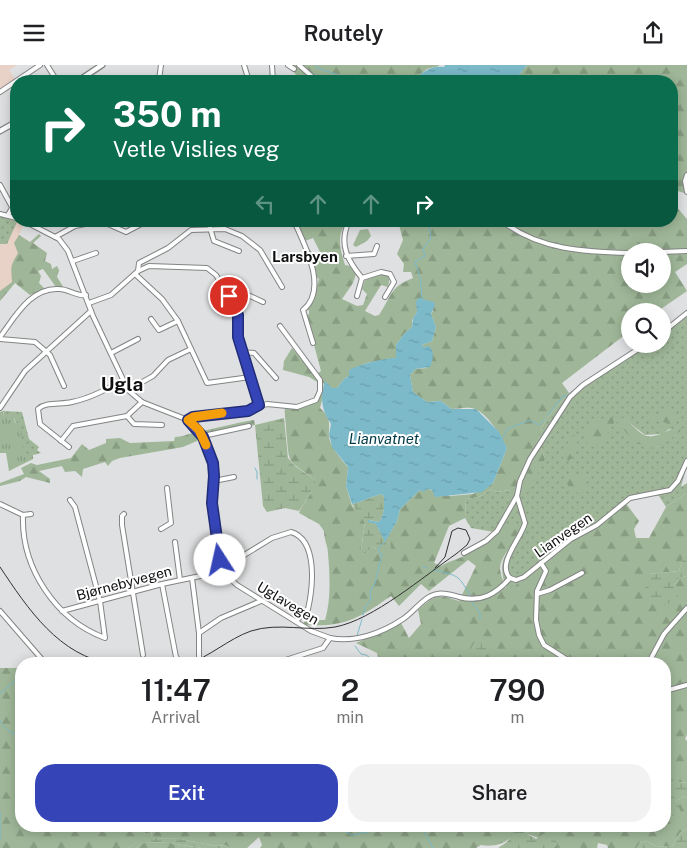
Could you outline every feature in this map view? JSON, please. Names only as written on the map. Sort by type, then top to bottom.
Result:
[{"type":"street","points":[[25,75],[40,65]]},
{"type":"street","points":[[90,75],[102,65]]},
{"type":"street","points":[[288,65],[294,69]]},
{"type":"street","points":[[299,65],[310,75]]},
{"type":"street","points":[[687,175],[685,181],[687,192]]},
{"type":"street","points":[[0,185],[10,203]]},
{"type":"street","points":[[0,214],[8,215],[10,211]]},
{"type":"street","name":"Uglavegen","points":[[36,227],[56,237],[63,243],[73,261],[91,311],[128,390],[142,402],[188,420],[203,437],[213,463],[212,503],[218,553],[223,568],[232,581],[311,631],[330,638],[323,648],[295,657]]},
{"type":"street","points":[[56,237],[73,227]]},
{"type":"street","points":[[115,227],[126,232],[135,227]]},
{"type":"street","points":[[297,227],[314,267],[311,301],[303,309],[313,343]]},
{"type":"street","points":[[347,227],[344,236],[346,256],[362,279]]},
{"type":"street","points":[[513,227],[531,237],[568,249],[621,252]]},
{"type":"street","points":[[210,228],[214,241],[239,251]]},
{"type":"street","points":[[136,273],[139,263],[169,247],[188,231],[210,228],[229,230],[257,247],[267,259],[282,287]]},
{"type":"street","points":[[346,256],[374,254],[377,247]]},
{"type":"street","points":[[671,252],[687,251]]},
{"type":"street","points":[[73,261],[96,253]]},
{"type":"street","points":[[89,303],[111,295],[136,273],[151,266],[207,269],[216,275],[238,315],[237,332],[259,405]]},
{"type":"street","points":[[362,279],[384,272],[392,276],[394,282],[385,297]]},
{"type":"street","points":[[136,273],[162,299],[178,321],[209,384],[250,377]]},
{"type":"street","points":[[357,296],[362,279]]},
{"type":"street","points":[[0,338],[29,300],[44,291],[58,289],[86,295]]},
{"type":"street","points":[[229,296],[248,295],[263,302]]},
{"type":"street","points":[[0,407],[25,371],[48,353],[91,311]]},
{"type":"street","points":[[671,326],[687,313]]},
{"type":"street","points":[[151,319],[159,330],[178,321]]},
{"type":"street","points":[[188,420],[193,417],[248,411],[259,405],[272,404],[290,408],[312,403],[318,397],[320,380],[280,327]]},
{"type":"street","points":[[0,338],[33,341],[48,353],[64,386]]},
{"type":"street","points":[[111,353],[138,339]]},
{"type":"street","points":[[128,390],[153,376],[168,359],[191,349]]},
{"type":"street","points":[[242,352],[254,353],[276,378]]},
{"type":"street","points":[[464,553],[495,534],[517,496],[520,481],[530,459],[570,397],[583,385],[632,353]]},
{"type":"street","points":[[69,447],[40,424],[36,412],[39,407],[54,403],[70,403],[88,398],[123,379]]},
{"type":"street","points":[[61,441],[73,426],[127,416],[142,402]]},
{"type":"street","points":[[127,416],[134,423],[162,425]]},
{"type":"street","points":[[203,437],[248,426]]},
{"type":"street","name":"Lianvegen","points":[[330,638],[350,641],[364,637],[403,619],[436,594],[444,593],[467,599],[489,596],[510,578],[522,578],[571,539],[597,525],[630,498],[670,490],[678,481],[687,461]]},
{"type":"street","points":[[214,481],[234,477]]},
{"type":"street","points":[[161,529],[171,523],[167,488]]},
{"type":"street","points":[[510,578],[505,571],[506,563],[524,523],[517,496]]},
{"type":"street","points":[[23,515],[23,527],[31,567],[62,611],[81,627],[106,638],[100,601],[75,507],[70,500]]},
{"type":"street","points":[[0,503],[23,515],[31,514]]},
{"type":"street","points":[[124,514],[122,516],[122,525],[144,655]]},
{"type":"street","name":"Bjørnebyvegen","points":[[62,611],[162,584],[192,579],[223,568],[280,534],[291,532],[301,537],[307,544],[311,556],[308,611],[296,621]]},
{"type":"street","points":[[175,542],[180,580]]},
{"type":"street","points":[[541,563],[546,573],[537,588],[536,620],[542,642],[550,650],[562,657]]},
{"type":"street","points":[[536,594],[550,590],[582,573]]},
{"type":"street","name":"Bjørnebyvegen","points":[[192,579],[199,633],[199,657]]},
{"type":"street","points":[[162,584],[176,657]]},
{"type":"street","points":[[199,633],[221,619],[261,601]]},
{"type":"street","points":[[652,657],[664,634],[687,608]]},
{"type":"street","points":[[0,611],[2,616],[40,657]]},
{"type":"street","points":[[671,689],[687,685]]},
{"type":"shaded area","points":[[0,65],[17,65],[9,70],[12,75],[10,75],[10,82],[0,89]]},
{"type":"shaded area","points":[[0,216],[10,218],[10,227],[23,227],[19,235],[47,253],[42,269],[38,271],[41,276],[15,282],[0,301]]},
{"type":"green space","points":[[291,65],[439,65],[427,69],[420,75],[295,74]]},
{"type":"green space","points":[[527,65],[687,65],[687,194],[678,191],[678,75],[519,75]]},
{"type":"green space","points":[[678,209],[687,219],[687,264],[675,272],[687,291],[670,303],[621,303],[621,338],[562,383],[569,393],[546,419],[538,439],[545,459],[529,491],[511,501],[508,497],[510,490],[497,492],[491,489],[479,497],[466,499],[465,518],[449,526],[434,563],[441,566],[465,555],[473,551],[498,530],[515,524],[519,528],[518,533],[503,558],[500,568],[505,588],[512,588],[570,542],[598,526],[625,502],[639,521],[634,529],[636,538],[649,538],[666,507],[687,493],[687,553],[684,555],[679,571],[649,574],[675,591],[674,586],[679,578],[687,576],[687,734],[685,739],[687,741],[687,783],[680,782],[671,785],[671,657],[378,657],[377,653],[356,643],[401,623],[409,638],[421,624],[418,610],[428,601],[437,597],[446,597],[459,601],[476,566],[468,560],[429,591],[421,584],[399,606],[391,596],[350,620],[330,625],[303,625],[305,620],[325,620],[330,579],[324,531],[319,524],[299,513],[313,488],[315,480],[298,468],[291,460],[287,441],[285,406],[303,404],[313,399],[318,390],[319,383],[309,377],[283,370],[284,361],[292,348],[315,375],[321,371],[306,315],[309,314],[309,310],[305,311],[312,303],[314,287],[319,279],[315,276],[315,265],[307,246],[314,255],[320,252],[313,238],[305,241],[298,227],[344,227],[340,237],[345,265],[350,266],[356,274],[353,283],[342,299],[357,306],[363,305],[367,294],[362,289],[365,280],[385,273],[390,277],[388,287],[381,285],[365,311],[375,316],[379,315],[399,285],[413,278],[411,272],[403,272],[404,264],[397,254],[403,240],[400,227],[678,227]],"holes":[[[419,299],[430,302],[433,311],[431,314],[436,327],[432,341],[422,345],[427,368],[415,369],[410,375],[413,392],[427,402],[441,401],[451,409],[468,408],[482,413],[492,424],[507,448],[493,483],[473,494],[450,496],[427,489],[420,490],[400,509],[397,521],[390,533],[390,550],[376,549],[372,546],[361,549],[365,523],[360,513],[352,506],[346,486],[348,467],[331,443],[329,421],[320,408],[324,392],[323,383],[332,389],[337,388],[349,376],[350,370],[367,363],[396,358],[396,345],[412,327],[412,320],[417,312]]]},
{"type":"green space","points":[[0,216],[10,220],[10,227],[15,227],[7,244],[0,244]]},
{"type":"green space","points":[[368,229],[371,236],[367,241],[356,247],[353,245],[360,230]]},
{"type":"green space","points":[[39,234],[41,236],[33,243],[47,253],[45,261],[51,264],[52,269],[57,266],[59,270],[57,277],[64,288],[56,287],[43,269],[38,271],[41,276],[39,283],[45,289],[30,295],[15,283],[0,301],[0,291],[12,282],[12,266],[18,253],[14,243],[19,235],[30,242]]},
{"type":"green space","points":[[687,310],[687,465],[681,487],[687,483],[687,493],[666,507],[659,496],[648,494],[633,497],[598,526],[570,542],[512,588],[506,588],[502,564],[506,553],[519,533],[506,527],[494,532],[471,528],[465,518],[466,499],[479,497],[491,489],[497,492],[510,490],[545,459],[538,439],[546,419],[569,393],[629,353],[671,353],[671,323]],"holes":[[[622,417],[645,435],[663,434],[669,429],[680,432],[657,447]]]},
{"type":"green space","points":[[663,409],[674,414],[677,419],[662,430],[661,428],[667,423],[652,419],[650,415],[652,413],[656,416]]},
{"type":"green space","points":[[3,411],[22,412],[29,439],[39,447],[37,450],[41,453],[33,455],[33,459],[29,461],[26,459],[14,417],[4,416]]},
{"type":"green space","points":[[3,411],[4,416],[14,416],[15,423],[20,422],[23,447],[29,461],[9,471],[6,453],[0,453],[0,412]]},
{"type":"green space","points":[[609,416],[613,418],[614,423],[601,445],[593,447],[585,442],[584,427]]},
{"type":"green space","points":[[619,417],[626,420],[644,435],[649,436],[681,428],[680,432],[665,443],[650,448],[639,444],[629,436],[617,422]]},
{"type":"green space","points":[[284,418],[288,458],[295,466],[315,480],[315,486],[299,511],[285,508],[267,512],[263,506],[255,425]]},
{"type":"green space","points":[[254,420],[255,425],[206,437],[183,447],[120,458],[112,461],[108,466],[105,462],[83,469],[82,477],[75,471],[65,472],[62,466],[39,471],[50,479],[50,483],[26,477],[20,481],[0,486],[0,483],[24,474],[21,468],[31,463],[37,465],[71,458],[82,444],[89,450],[106,443],[106,439],[120,438],[130,443],[174,441],[175,437]]},
{"type":"green space","points":[[575,433],[578,440],[572,458],[568,461],[566,457],[563,458],[562,453],[564,450],[570,449],[568,441]]},
{"type":"green space","points":[[569,474],[584,476],[585,486],[583,493],[571,492],[565,479]]},
{"type":"green space","points":[[382,494],[384,497],[384,507],[381,519],[379,522],[369,520],[376,524],[385,541],[390,533],[391,550],[382,553],[372,546],[364,554],[361,550],[365,523],[352,504]]},
{"type":"green space","points":[[687,553],[687,576],[679,578],[674,586],[679,600],[660,606],[643,596],[649,574],[679,571],[684,554]]},
{"type":"green space","points":[[481,642],[487,645],[486,657],[472,657],[470,650],[474,643]]},
{"type":"green space","points":[[0,668],[15,668],[15,832],[145,832],[143,839],[128,848],[0,848]]},
{"type":"green space","points":[[671,779],[687,783],[687,798],[684,796],[676,801],[681,812],[681,817],[677,818],[673,817],[671,813]]},
{"type":"green space","points":[[684,796],[687,798],[687,829],[680,833],[672,847],[656,846],[646,841],[640,843],[637,848],[608,848],[607,845],[598,843],[597,848],[553,848],[557,844],[527,834],[526,832],[671,832],[671,814],[673,817],[677,806],[676,801]]},
{"type":"green space","points":[[687,829],[687,848],[637,848],[640,843],[646,841],[656,846],[672,847],[680,833]]},
{"type":"green space","points":[[145,832],[152,832],[152,838],[180,839],[216,846],[225,845],[230,848],[201,848],[170,843],[145,842],[136,848],[128,848],[143,838]]},
{"type":"green space","points":[[152,832],[515,832],[503,843],[492,846],[481,845],[476,848],[260,848],[262,845],[259,837],[247,848],[230,848],[225,845],[216,846],[180,839],[152,838]]},
{"type":"green space","points":[[513,832],[526,832],[536,839],[545,833],[554,837],[557,844],[553,848],[498,848],[507,842]]},
{"type":"green space","points":[[145,842],[170,843],[201,848],[136,848]]},
{"type":"water","points":[[445,65],[527,65],[519,75],[419,75],[434,67],[444,67]]},
{"type":"water","name":"Lianvatnet","points":[[416,298],[425,298],[421,299],[434,302],[435,305],[431,314],[436,327],[432,341],[422,345],[423,347],[429,346],[432,350],[433,359],[430,367],[415,369],[410,375],[413,392],[427,402],[441,401],[451,409],[476,409],[499,432],[507,448],[493,483],[482,492],[435,497],[432,490],[427,489],[424,492],[420,490],[400,509],[397,521],[385,542],[376,524],[368,522],[368,520],[379,522],[381,519],[384,510],[384,497],[382,494],[352,504],[346,486],[348,467],[332,447],[329,434],[331,424],[323,408],[322,393],[325,381],[332,388],[337,388],[349,376],[349,370],[372,362],[396,358],[396,345],[412,327],[413,318],[417,312],[416,301],[419,299]]},
{"type":"waterway","points":[[316,65],[317,68],[337,75]]},
{"type":"waterway","points":[[422,298],[420,277],[415,262],[425,256],[423,249],[431,238],[429,227]]},
{"type":"waterway","points":[[547,416],[563,396],[571,393]]},
{"type":"waterway","points":[[502,439],[507,429],[530,420],[539,425],[545,419]]},
{"type":"waterway","points":[[255,468],[257,479]]},
{"type":"waterway","points":[[363,615],[365,607],[371,600],[370,592],[375,583],[382,554],[379,553],[379,547],[385,542]]},
{"type":"waterway","points":[[423,567],[427,568]]},
{"type":"waterway","points":[[434,570],[457,577],[471,597]]},
{"type":"waterway","points":[[471,601],[480,613],[480,620]]},
{"type":"waterway","points":[[357,636],[362,619]]},
{"type":"waterway","points":[[355,646],[361,654],[369,657]]},
{"type":"waterway","points":[[0,694],[15,680]]},
{"type":"waterway","points":[[1,724],[15,734]]},
{"type":"waterway","points":[[0,811],[0,840]]},
{"type":"waterway","points":[[346,832],[352,835],[368,832]]},
{"type":"waterway","points":[[424,832],[433,848]]},
{"type":"tram line","points":[[203,657],[243,634],[262,628],[335,627],[365,616],[398,596],[467,545],[470,539],[466,530],[458,528],[452,531],[445,557],[435,568]]},
{"type":"tram line","points":[[0,567],[22,599],[47,628],[61,641],[89,657]]},
{"type":"slow traffic","points":[[206,445],[199,430],[188,420],[193,417],[222,413]]},
{"type":"district","name":"Larsbyen","points":[[305,256]]},
{"type":"district","name":"Ugla","points":[[122,384]]},
{"type":"route","points":[[220,560],[212,503],[213,463],[199,430],[188,420],[193,417],[248,411],[259,405],[238,337],[238,315],[229,296]]}]
